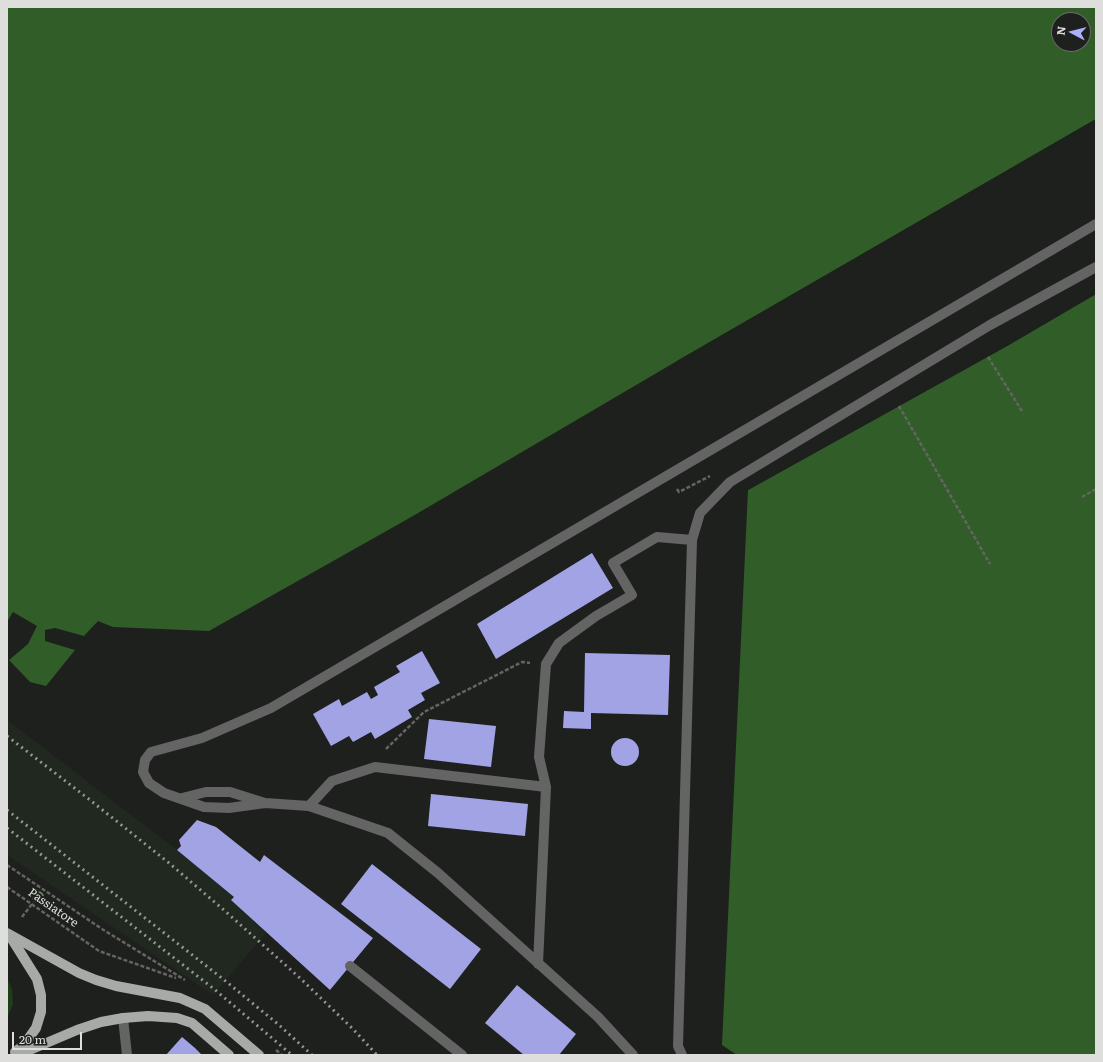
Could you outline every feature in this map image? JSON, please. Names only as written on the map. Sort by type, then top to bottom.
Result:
[{"type":"main road","points":[[8,935],[37,979],[41,995],[41,1012],[36,1028],[24,1045],[12,1055]]},
{"type":"main road","points":[[8,935],[96,980],[116,986],[180,998],[205,1009],[259,1055]]},
{"type":"main road","points":[[18,1055],[77,1030],[101,1022],[148,1016],[177,1018],[192,1023],[229,1055]]},
{"type":"street","points":[[633,1055],[598,1017],[438,873],[388,833],[309,806],[264,803],[229,808],[204,808],[182,798],[164,793],[149,783],[143,772],[145,760],[151,752],[202,738],[272,708],[1096,224]]},
{"type":"street","points":[[682,1055],[678,1046],[692,540],[700,513],[730,482],[990,324],[1096,267]]},
{"type":"street","points":[[538,964],[546,787],[539,757],[546,664],[559,642],[596,616],[632,595],[613,563],[657,537],[692,540]]},
{"type":"street","points":[[309,806],[332,781],[375,767],[546,787]]},
{"type":"street","points":[[182,798],[206,792],[230,792],[264,803]]},
{"type":"street","points":[[350,966],[462,1055]]},
{"type":"street","points":[[123,1018],[127,1055]]},
{"type":"path","points":[[988,357],[1022,411]]},
{"type":"path","points":[[899,406],[990,564]]},
{"type":"path","points":[[667,477],[679,492],[711,476],[730,482]]},
{"type":"path","points":[[1082,497],[1096,489]]},
{"type":"path","points":[[386,749],[424,712],[522,662],[546,664]]},
{"type":"path","name":"Passiatore","points":[[7,865],[102,929],[190,984],[89,945],[7,887]]},
{"type":"path","points":[[22,917],[32,904]]},
{"type":"shaded area","points":[[7,7],[1096,7],[1096,119],[677,361],[413,516],[209,631],[113,627],[98,621],[84,636],[55,628],[45,630],[45,641],[75,650],[46,686],[30,682],[9,660],[28,644],[37,626],[13,612],[7,622]]},
{"type":"shaded area","points":[[1096,294],[1096,1055],[737,1055],[722,1045],[748,490],[1007,346]]},
{"type":"shaded area","points":[[7,720],[177,850],[234,897],[232,900],[266,933],[213,995],[7,855]]},
{"type":"shaded area","points":[[7,977],[12,990],[13,1004],[7,1019]]},
{"type":"pier","points":[[1096,119],[1096,121],[678,363],[677,361]]},
{"type":"pier","points":[[1096,292],[1096,294],[1007,346],[748,490],[747,488],[1006,344]]},
{"type":"building","points":[[592,553],[613,588],[496,659],[477,624]]},
{"type":"building","points":[[422,651],[440,683],[421,693],[425,700],[408,710],[412,717],[375,739],[371,732],[353,742],[349,736],[331,746],[313,714],[339,699],[342,706],[367,692],[371,699],[378,695],[374,687],[400,672],[396,666]]},
{"type":"building","points":[[585,653],[670,655],[668,715],[591,713],[591,729],[563,728],[564,711],[584,712]]},
{"type":"building","points":[[429,719],[496,726],[491,767],[424,759]]},
{"type":"building","points":[[625,738],[635,742],[639,752],[635,762],[625,766],[615,762],[611,752],[615,742]]},
{"type":"building","points":[[431,794],[528,804],[525,836],[428,826]]},
{"type":"building","points":[[197,820],[216,827],[260,862],[264,855],[373,938],[330,990],[231,900],[234,897],[177,850],[181,846],[179,840]]},
{"type":"building","points":[[372,864],[481,949],[450,989],[341,904]]},
{"type":"building","points":[[517,985],[576,1034],[559,1055],[524,1055],[485,1023]]},
{"type":"building","points":[[182,1037],[195,1048],[202,1055],[166,1055]]},
{"type":"railway","points":[[7,736],[169,863],[225,911],[301,979],[353,1029],[377,1055]]},
{"type":"railway","points":[[7,810],[223,979],[279,1025],[312,1055]]},
{"type":"railway","points":[[7,828],[214,989],[292,1055]]}]
